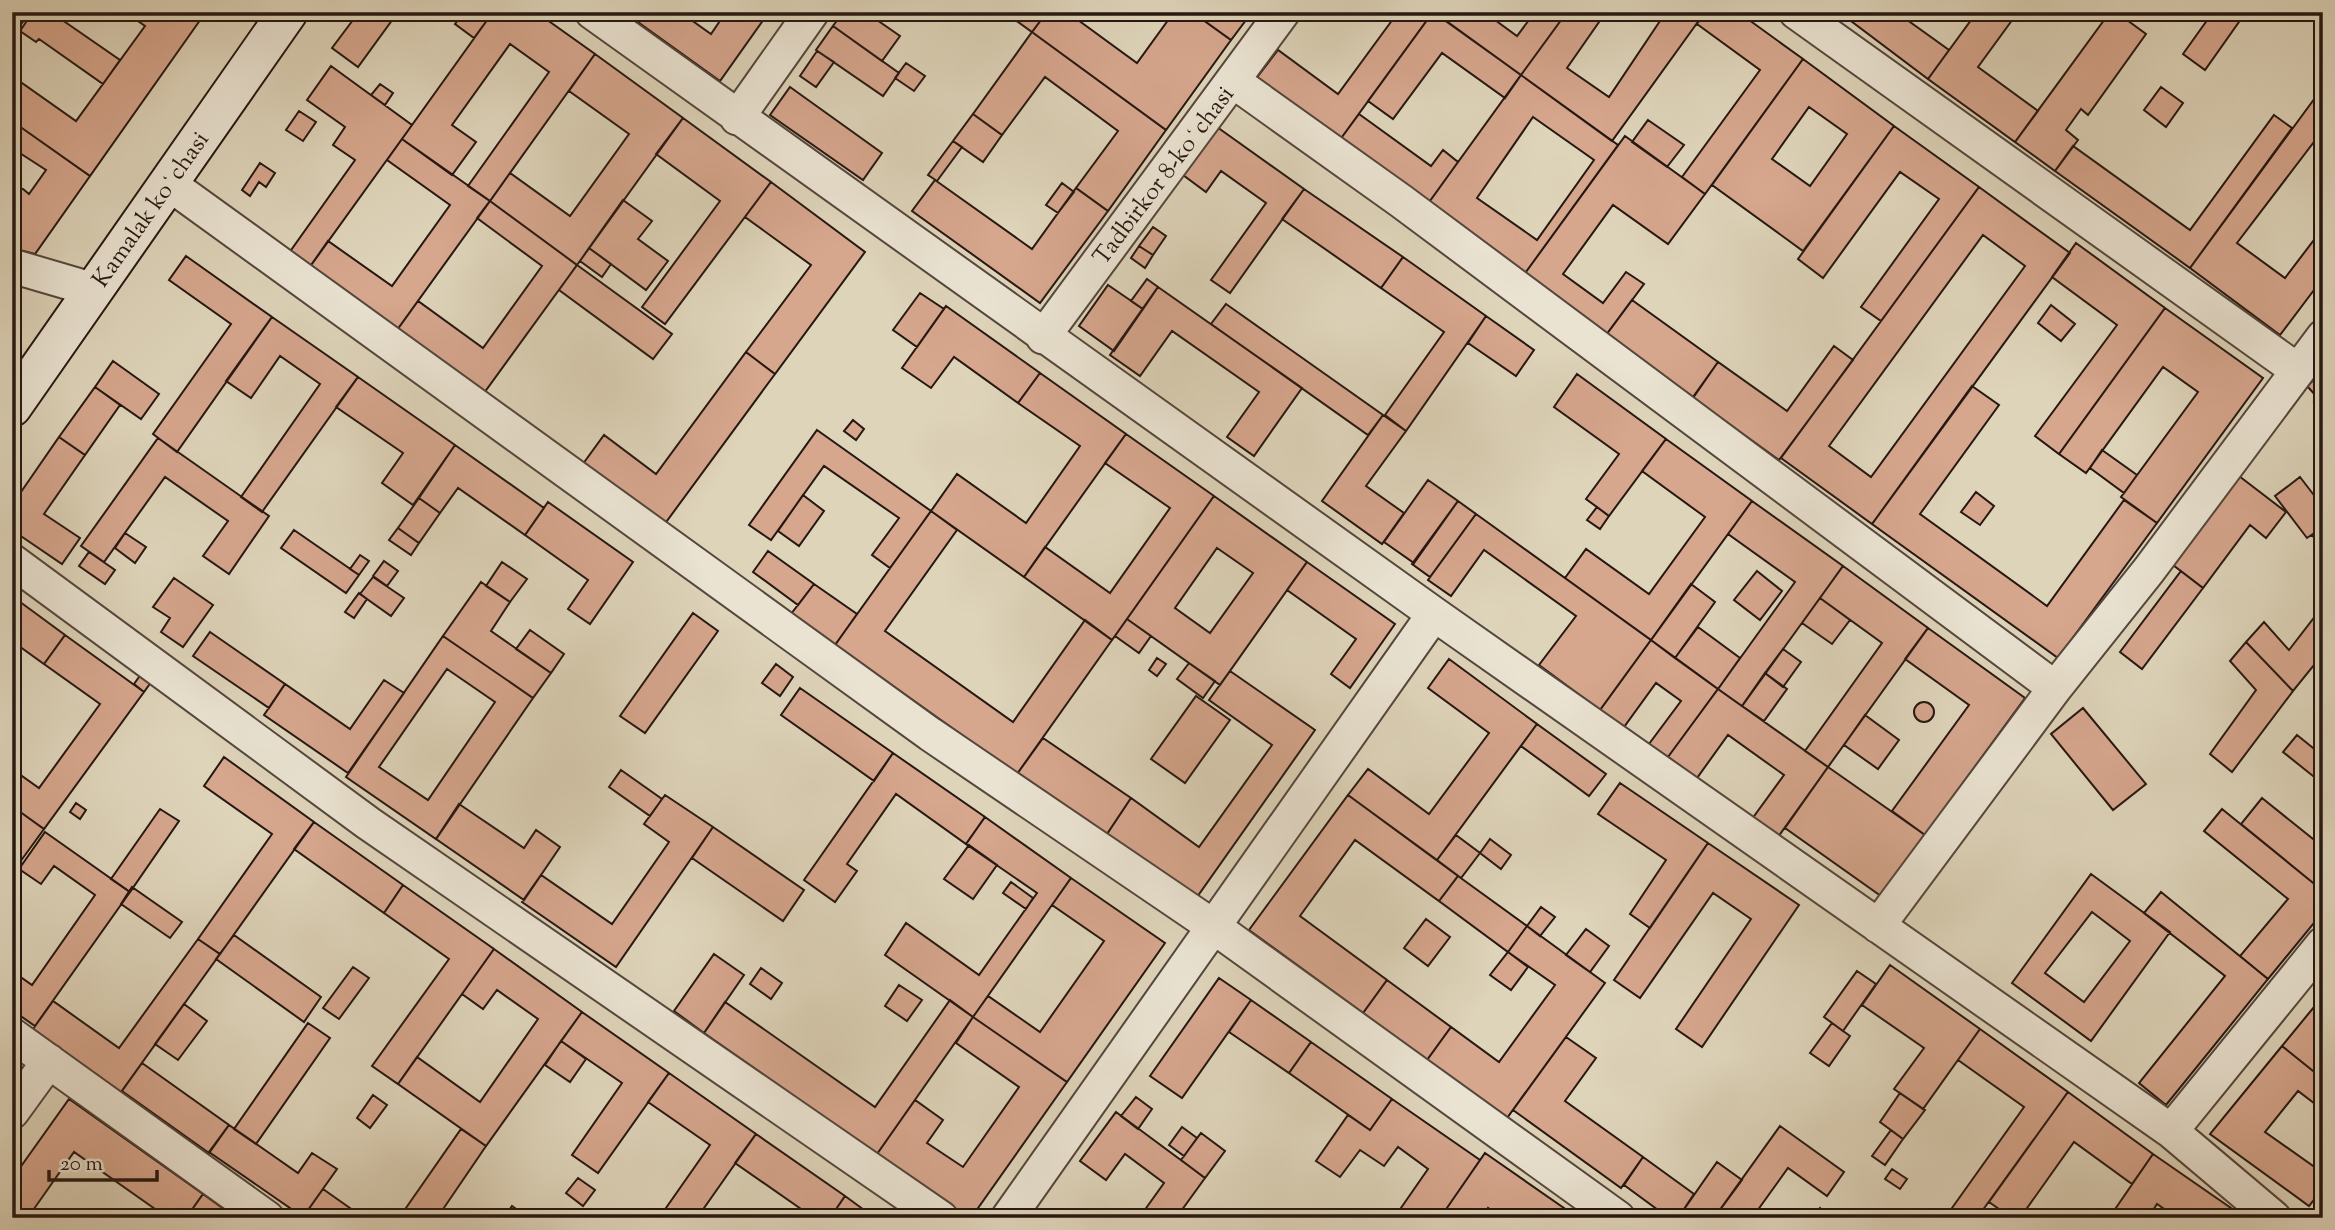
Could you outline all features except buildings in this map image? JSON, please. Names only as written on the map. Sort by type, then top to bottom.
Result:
[{"type":"street","name":"Kamalak koʻchasi","points":[[12,407],[288,12]]},
{"type":"street","points":[[592,12],[1043,337],[2171,1131],[2274,1218]]},
{"type":"street","points":[[737,118],[812,12]]},
{"type":"street","name":"Tadbirkor 8-koʻchasi","points":[[1043,337],[1283,12]]},
{"type":"street","points":[[1796,12],[2297,370]]},
{"type":"street","points":[[1233,81],[1401,201],[2055,688]]},
{"type":"street","points":[[168,183],[930,734],[1214,927],[1618,1218]]},
{"type":"street","points":[[12,266],[94,290]]},
{"type":"street","points":[[1878,926],[2055,688],[2149,570],[2323,337]]},
{"type":"street","points":[[12,561],[368,823],[941,1218]]},
{"type":"street","points":[[1008,1218],[1434,614]]},
{"type":"street","points":[[2171,1131],[2323,944]]},
{"type":"street","points":[[12,1034],[267,1218]]},
{"type":"street","points":[[12,1112],[49,1061]]}]
